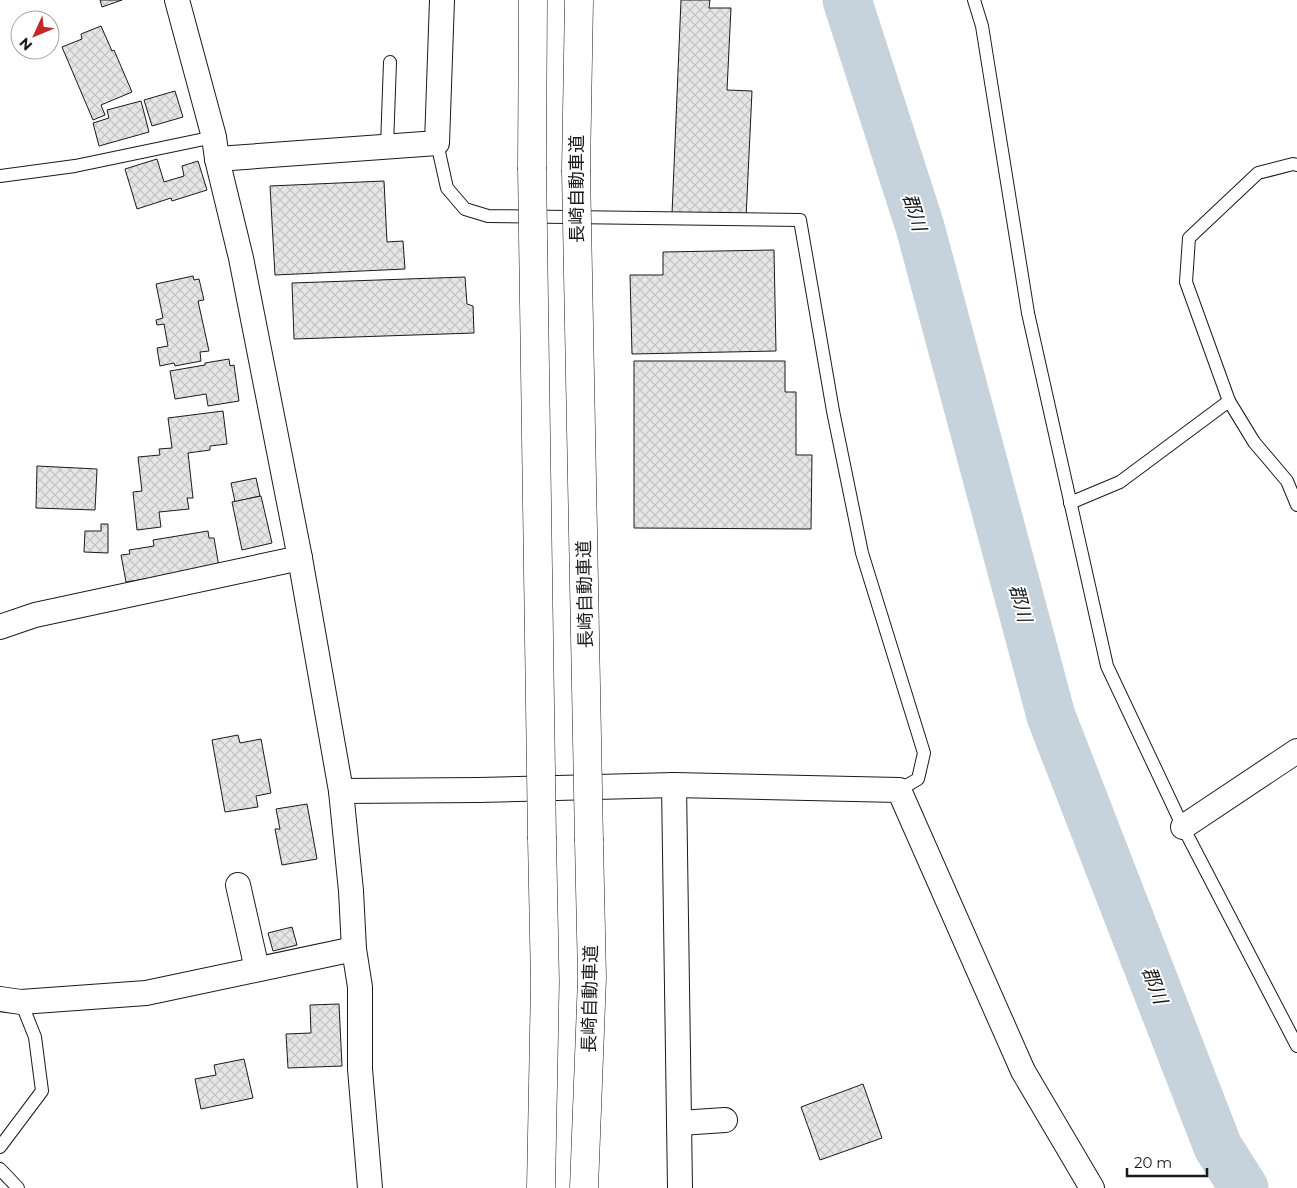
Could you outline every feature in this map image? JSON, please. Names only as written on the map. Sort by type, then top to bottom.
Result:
[{"type":"highway","points":[[533,0],[532,167],[545,982],[542,1188]]},
{"type":"highway","name":"長崎自動車道","points":[[579,0],[576,170],[592,978],[584,1188]]},
{"type":"street","points":[[177,0],[216,148],[240,258],[300,558],[341,791],[351,890],[354,949],[360,987],[360,1069],[370,1188]]},
{"type":"street","points":[[216,148],[387,146],[437,142],[442,0]]},
{"type":"street","points":[[0,627],[35,615],[300,558]]},
{"type":"street","points":[[1183,827],[1297,751]]},
{"type":"street","points":[[674,785],[680,1188]]},
{"type":"street","points":[[341,791],[674,785],[899,790],[1023,1070],[1092,1188]]},
{"type":"street","points":[[238,885],[257,969]]},
{"type":"street","points":[[11,1001],[146,993],[354,949]]},
{"type":"street","points":[[680,1123],[725,1120]]},
{"type":"lane","points":[[974,0],[983,35],[1028,313],[1107,666],[1183,827],[1297,1046]]},
{"type":"lane","points":[[387,146],[390,62]]},
{"type":"lane","points":[[437,142],[446,188],[465,209],[488,216],[800,220],[833,411],[862,552],[924,753],[918,779],[899,790]]},
{"type":"lane","points":[[0,176],[216,148]]},
{"type":"lane","points":[[1297,165],[1293,164],[1258,173],[1189,238],[1186,282],[1229,401],[1254,442],[1287,481],[1297,505]]},
{"type":"lane","points":[[1070,503],[1120,482],[1229,401]]},
{"type":"lane","points":[[0,1147],[42,1091],[35,1037],[11,1001]]},
{"type":"lane","points":[[0,1169],[18,1188]]},
{"type":"building","points":[[100,0],[122,0],[102,7]]},
{"type":"building","points":[[681,0],[710,0],[709,8],[731,8],[727,90],[752,91],[746,218],[672,214]]},
{"type":"building","points":[[101,26],[112,51],[114,50],[132,92],[101,105],[105,115],[93,120],[62,47],[82,39],[81,34]]},
{"type":"building","points":[[175,91],[183,117],[152,126],[144,100]]},
{"type":"building","points":[[141,101],[149,132],[99,146],[93,123],[109,118],[107,110]]},
{"type":"building","points":[[157,159],[164,182],[184,176],[182,166],[198,161],[207,190],[172,201],[171,198],[137,209],[125,169]]},
{"type":"building","points":[[384,181],[387,242],[403,241],[405,269],[275,275],[270,186]]},
{"type":"building","points":[[774,250],[776,351],[632,354],[630,275],[663,275],[663,252]]},
{"type":"building","points":[[193,276],[194,280],[199,279],[204,300],[198,301],[209,351],[200,352],[201,361],[175,366],[174,363],[160,366],[157,348],[168,346],[164,324],[157,325],[156,320],[163,318],[156,284]]},
{"type":"building","points":[[465,277],[467,304],[473,306],[474,333],[294,339],[292,283]]},
{"type":"building","points":[[229,359],[230,366],[234,365],[239,401],[208,406],[206,394],[175,399],[170,371]]},
{"type":"building","points":[[634,361],[785,361],[785,392],[796,392],[796,455],[812,455],[811,529],[634,528]]},
{"type":"building","points":[[223,411],[227,444],[210,446],[210,450],[188,453],[193,498],[187,498],[189,509],[159,512],[161,527],[137,530],[133,492],[142,491],[138,457],[160,455],[159,449],[172,448],[168,418]]},
{"type":"building","points":[[37,466],[97,469],[95,510],[36,508]]},
{"type":"building","points":[[256,478],[260,496],[235,502],[231,483]]},
{"type":"building","points":[[261,496],[272,543],[242,550],[232,502]]},
{"type":"building","points":[[101,524],[108,524],[108,553],[84,552],[85,531],[101,531]]},
{"type":"building","points":[[208,531],[209,538],[214,538],[219,567],[126,582],[121,555],[130,554],[129,550],[154,546],[153,540]]},
{"type":"building","points":[[238,735],[240,743],[261,739],[271,793],[256,796],[258,807],[225,812],[212,740]]},
{"type":"building","points":[[307,804],[317,859],[282,865],[275,829],[280,829],[276,809]]},
{"type":"building","points":[[292,927],[297,945],[273,951],[268,933]]},
{"type":"building","points":[[339,1004],[342,1066],[288,1068],[286,1034],[311,1033],[310,1005]]},
{"type":"building","points":[[244,1059],[253,1098],[201,1109],[195,1079],[216,1075],[214,1065]]},
{"type":"building","points":[[863,1084],[882,1138],[820,1160],[801,1107]]},
{"type":"waterway","name":"郡川","points":[[847,0],[920,227],[1051,716],[1218,1147],[1244,1188]]}]
